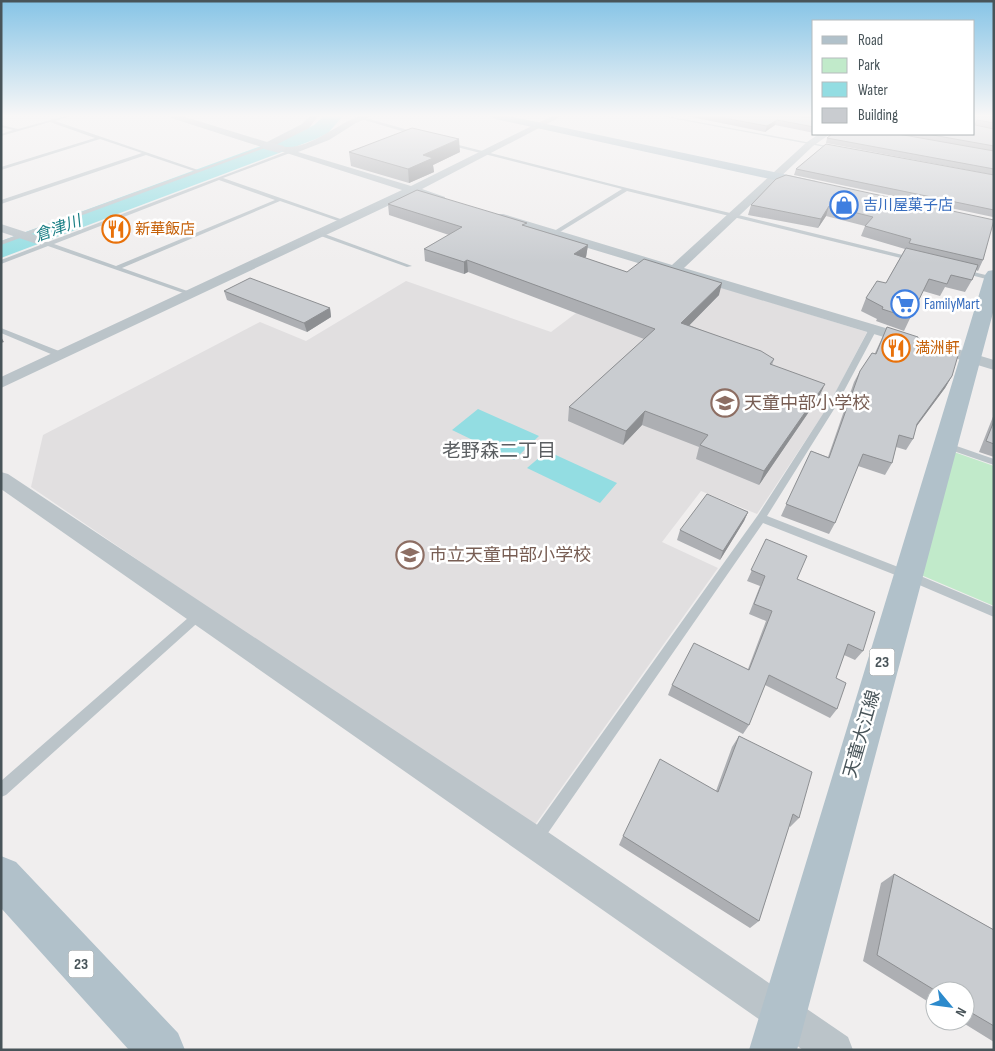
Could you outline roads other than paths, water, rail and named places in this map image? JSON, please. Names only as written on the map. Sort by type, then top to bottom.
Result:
[{"type":"main road","points":[[722,165],[834,189]]},
{"type":"main road","name":"天童大江線","points":[[772,1050],[993,278]]},
{"type":"main road","name":"23","points":[[1,877],[161,1050]]},
{"type":"street","points":[[330,165],[449,202]]},
{"type":"street","points":[[1,383],[346,222],[461,165]]},
{"type":"street","points":[[675,269],[789,165]]},
{"type":"street","points":[[487,214],[926,345]]},
{"type":"street","points":[[1,228],[44,242]]},
{"type":"street","points":[[1,479],[534,841],[835,1050]]},
{"type":"lane","points":[[1,169],[13,165]]},
{"type":"lane","points":[[1,202],[111,165]]},
{"type":"lane","points":[[180,165],[196,170]]},
{"type":"lane","points":[[1,243],[196,170],[215,165]]},
{"type":"lane","points":[[1,262],[44,242],[220,179],[247,165]]},
{"type":"lane","points":[[532,165],[916,260]]},
{"type":"lane","points":[[220,179],[346,222]]},
{"type":"lane","points":[[553,234],[626,189]]},
{"type":"lane","points":[[116,268],[279,200]]},
{"type":"lane","points":[[320,234],[409,266]]},
{"type":"lane","points":[[44,242],[191,294]]},
{"type":"lane","points":[[954,269],[993,278]]},
{"type":"lane","points":[[534,841],[761,518],[832,406],[873,329]]},
{"type":"lane","points":[[1,330],[61,355]]},
{"type":"lane","points":[[944,444],[994,462]]},
{"type":"lane","points":[[761,518],[907,575],[994,612]]},
{"type":"lane","points":[[1,790],[200,613]]},
{"type":"water","points":[[478,409],[539,436],[514,460],[452,430]]},
{"type":"water","points":[[547,451],[617,483],[600,503],[527,468]]},
{"type":"waterway","name":"倉津川","points":[[1,250],[229,165]]},
{"type":"place","name":"吉川屋菓子店","points":[[844,205]]},
{"type":"place","name":"新華飯店","points":[[116,229]]},
{"type":"place","name":"FamilyMart","points":[[905,304]]},
{"type":"place","name":"満洲軒","points":[[896,348]]},
{"type":"place","name":"天童中部小学校","points":[[725,403]]},
{"type":"place","name":"市立天童中部小学校","points":[[410,555]]},
{"type":"district","name":"老野森二丁目","points":[[499,451]]}]
